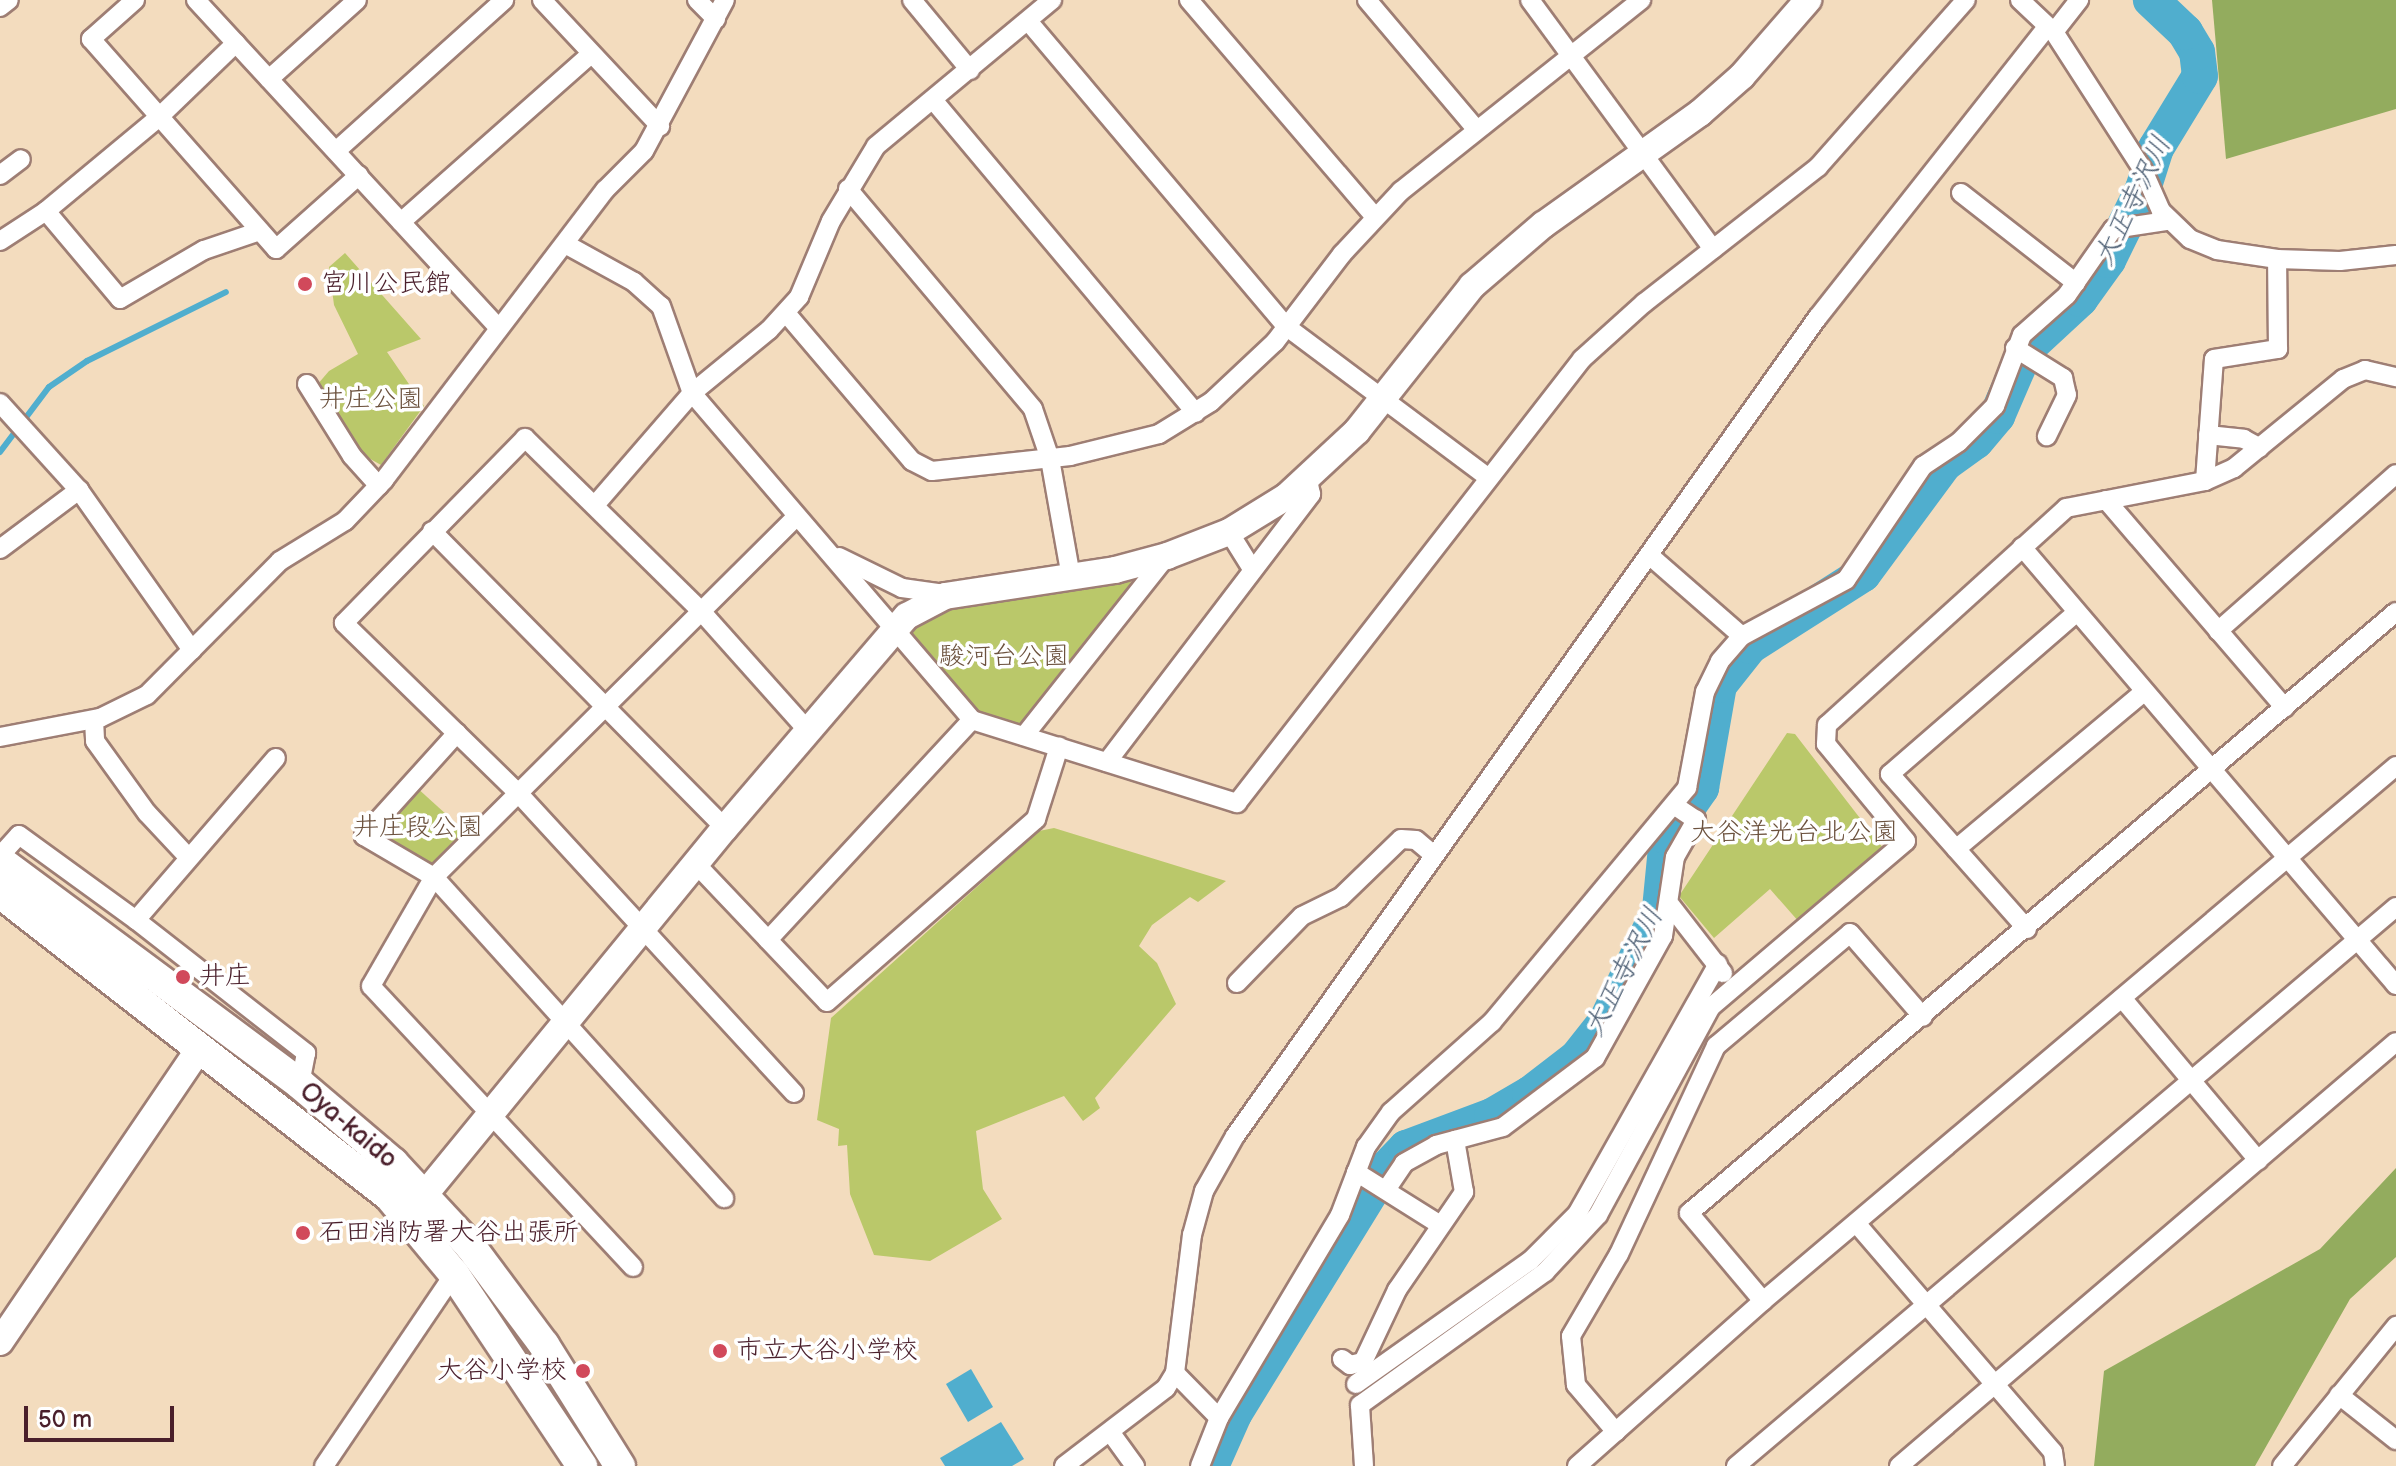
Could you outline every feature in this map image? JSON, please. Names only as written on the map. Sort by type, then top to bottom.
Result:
[{"type":"main road","name":"Oya-kaido","points":[[0,859],[300,1084],[544,1345],[620,1466]]},
{"type":"main road","name":"Oya-kaido","points":[[0,893],[200,1048],[416,1206],[454,1274],[582,1466]]},
{"type":"street","points":[[0,7],[9,0]]},
{"type":"street","points":[[135,0],[91,39],[276,249],[359,175]]},
{"type":"street","points":[[196,0],[499,328]]},
{"type":"street","points":[[269,79],[357,0]]},
{"type":"street","points":[[336,151],[504,0]]},
{"type":"street","points":[[542,0],[660,126]]},
{"type":"street","points":[[697,0],[716,19]]},
{"type":"street","points":[[0,737],[94,720],[147,695],[280,561],[345,521],[379,486],[499,328],[567,245],[605,190],[644,151],[725,0]]},
{"type":"street","points":[[912,0],[970,70]]},
{"type":"street","points":[[595,505],[692,393],[786,313],[799,297],[848,189],[876,146],[1052,0]]},
{"type":"street","points":[[1189,0],[1375,217]]},
{"type":"street","points":[[1367,0],[1475,128]]},
{"type":"street","points":[[1530,0],[1574,55],[1713,249]]},
{"type":"street","points":[[786,313],[912,461],[932,471],[955,472],[1050,459],[1120,447],[1159,434],[1196,413],[1243,374],[1287,327],[1375,217],[1475,128],[1574,55],[1641,0]]},
{"type":"street","points":[[795,518],[869,576],[921,593],[965,593],[1071,577],[1167,556],[1229,532],[1308,480],[1383,399],[1472,286],[1543,225],[1645,154],[1742,76],[1808,0]]},
{"type":"street","points":[[567,245],[634,282],[661,306],[692,393],[795,518],[972,720],[1237,803],[1582,359],[1713,249],[1818,167],[1966,0]]},
{"type":"street","points":[[2020,0],[2050,30],[2143,170],[2167,221],[2203,245],[2277,259],[2340,261],[2396,255]]},
{"type":"street","points":[[1064,1466],[1166,1388],[1175,1373],[1192,1235],[1204,1191],[1235,1136],[1863,257],[2050,30],[2079,0]]},
{"type":"street","points":[[1028,21],[1287,327],[1489,478]]},
{"type":"street","points":[[2,236],[46,211],[158,118],[236,43]]},
{"type":"street","points":[[401,222],[591,54]]},
{"type":"street","points":[[934,101],[1196,413]]},
{"type":"street","points":[[0,175],[21,159]]},
{"type":"street","points":[[848,189],[1033,409],[1050,459],[1071,577]]},
{"type":"street","points":[[1961,193],[2076,283]]},
{"type":"street","points":[[46,211],[120,299],[204,250],[260,231]]},
{"type":"street","points":[[1384,1189],[1404,1163],[1455,1140],[1503,1127],[1595,1058],[1663,936],[1671,906],[1676,820],[1687,788],[1705,692],[1720,661],[1742,636],[1846,580],[1923,466],[1959,442],[1995,406],[2020,352],[2076,283],[2113,229],[2167,221]]},
{"type":"street","points":[[2205,481],[2214,359],[2278,349],[2277,259]]},
{"type":"street","points":[[2020,352],[2063,378],[2067,395],[2047,436]]},
{"type":"street","points":[[1364,1466],[1360,1405],[1545,1272],[1598,1215],[1711,1007],[1906,841],[1826,744],[1827,725],[2066,508],[2205,481],[2234,468],[2343,379],[2365,370],[2396,377]]},
{"type":"street","points":[[307,384],[352,456],[379,486]]},
{"type":"street","points":[[5,408],[79,490],[192,650]]},
{"type":"street","points":[[2208,435],[2244,439],[2260,448]]},
{"type":"street","points":[[794,1093],[517,792],[344,623],[525,438],[700,610],[808,731]]},
{"type":"street","points":[[2218,631],[2396,474]]},
{"type":"street","points":[[1107,762],[1311,494],[1308,480]]},
{"type":"street","points":[[0,549],[79,490]]},
{"type":"street","points":[[2106,500],[2285,708]]},
{"type":"street","points":[[633,1267],[371,986],[434,877],[795,518]]},
{"type":"street","points":[[432,531],[725,828]]},
{"type":"street","points":[[1229,532],[1252,569]]},
{"type":"street","points":[[2022,547],[2209,772],[2396,985]]},
{"type":"street","points":[[1649,555],[1742,636]]},
{"type":"street","points":[[1024,736],[1167,556]]},
{"type":"street","points":[[416,1206],[568,1025],[725,828],[895,629],[920,607],[965,593]]},
{"type":"street","points":[[1763,1301],[1689,1213],[2027,929],[2396,612]]},
{"type":"street","points":[[2027,929],[1890,774],[2076,613]]},
{"type":"street","points":[[1956,849],[2144,692]]},
{"type":"street","points":[[94,720],[95,741],[147,813],[188,857]]},
{"type":"street","points":[[768,940],[972,720]]},
{"type":"street","points":[[457,733],[364,836],[434,877],[724,1198]]},
{"type":"street","points":[[696,864],[827,1002],[1036,819],[1059,747]]},
{"type":"street","points":[[136,920],[276,758]]},
{"type":"street","points":[[1577,1466],[1763,1301],[2396,766]]},
{"type":"street","points":[[1200,1466],[1219,1418],[1340,1215],[1391,1112],[1492,1022],[1676,820]]},
{"type":"street","points":[[0,859],[19,835],[136,920],[306,1053],[300,1084]]},
{"type":"street","points":[[1237,983],[1302,916],[1341,897],[1401,839],[1416,840],[1434,855]]},
{"type":"street","points":[[1671,906],[1734,988]]},
{"type":"street","points":[[1736,1466],[2396,907]]},
{"type":"street","points":[[1616,1432],[1576,1385],[1571,1336],[1619,1254],[1716,1046],[1850,933],[1923,1017]]},
{"type":"street","points":[[1356,1384],[1530,1261],[1577,1214],[1718,964]]},
{"type":"street","points":[[2122,998],[2258,1160]]},
{"type":"street","points":[[1899,1466],[2396,1042]]},
{"type":"street","points":[[0,1342],[200,1048]]},
{"type":"street","points":[[1342,1359],[1350,1365],[1363,1362],[1397,1290],[1439,1224],[1464,1192],[1455,1140]]},
{"type":"street","points":[[1359,1174],[1439,1224]]},
{"type":"street","points":[[1856,1223],[2053,1452],[2055,1466]]},
{"type":"street","points":[[324,1466],[454,1274]]},
{"type":"street","points":[[2282,1466],[2396,1326]]},
{"type":"street","points":[[1175,1373],[1219,1418]]},
{"type":"street","points":[[2339,1395],[2396,1440]]},
{"type":"street","points":[[1111,1433],[1135,1466]]},
{"type":"green space","points":[[2212,0],[2396,0],[2396,109],[2226,159]]},
{"type":"green space","name":"井庄公園","points":[[345,253],[421,339],[387,352],[424,406],[381,465],[358,452],[317,385],[329,371],[358,354],[334,305],[329,267]]},
{"type":"green space","name":"駿河台公園","points":[[1130,580],[1133,591],[1023,726],[976,715],[910,637],[909,626],[951,607]]},
{"type":"green space","name":"大谷洋光台北公園","points":[[1787,733],[1795,734],[1883,848],[1799,922],[1770,889],[1714,938],[1679,896]]},
{"type":"green space","name":"井庄段公園","points":[[415,786],[469,835],[438,867],[427,869],[377,836],[377,827]]},
{"type":"green space","points":[[1054,828],[1226,881],[1198,902],[1190,897],[1152,925],[1139,946],[1157,963],[1176,1004],[1095,1098],[1100,1108],[1083,1121],[1064,1096],[976,1131],[983,1189],[1002,1219],[930,1261],[874,1255],[850,1194],[847,1145],[838,1146],[839,1129],[817,1120],[831,1018],[1039,831]]},
{"type":"green space","points":[[2396,1168],[2396,1257],[2350,1299],[2255,1466],[2094,1466],[2104,1371],[2320,1249]]},
{"type":"water","points":[[971,1369],[993,1407],[968,1422],[946,1384]]},
{"type":"water","points":[[1001,1422],[1024,1459],[1012,1466],[945,1466],[940,1458]]},
{"type":"waterway","name":"大正寺沢川","points":[[1211,1466],[1234,1414],[1382,1173],[1406,1148],[1492,1116],[1530,1094],[1577,1058],[1607,1020],[1660,909],[1667,837],[1701,788],[1719,685],[1750,646],[1863,574],[1944,464],[1976,441],[1997,416],[2026,349],[2080,299],[2108,260],[2143,189],[2156,148],[2200,76],[2197,52],[2185,32],[2151,0]]},
{"type":"waterway","points":[[0,452],[49,387],[87,361],[226,292]]},
{"type":"place","name":"宮川公民館","points":[[305,284]]},
{"type":"place","name":"井庄","points":[[183,977]]},
{"type":"place","name":"石田消防署大谷出張所","points":[[303,1233]]},
{"type":"place","name":"市立大谷小学校","points":[[720,1351]]},
{"type":"place","name":"大谷小学校","points":[[583,1371]]}]
